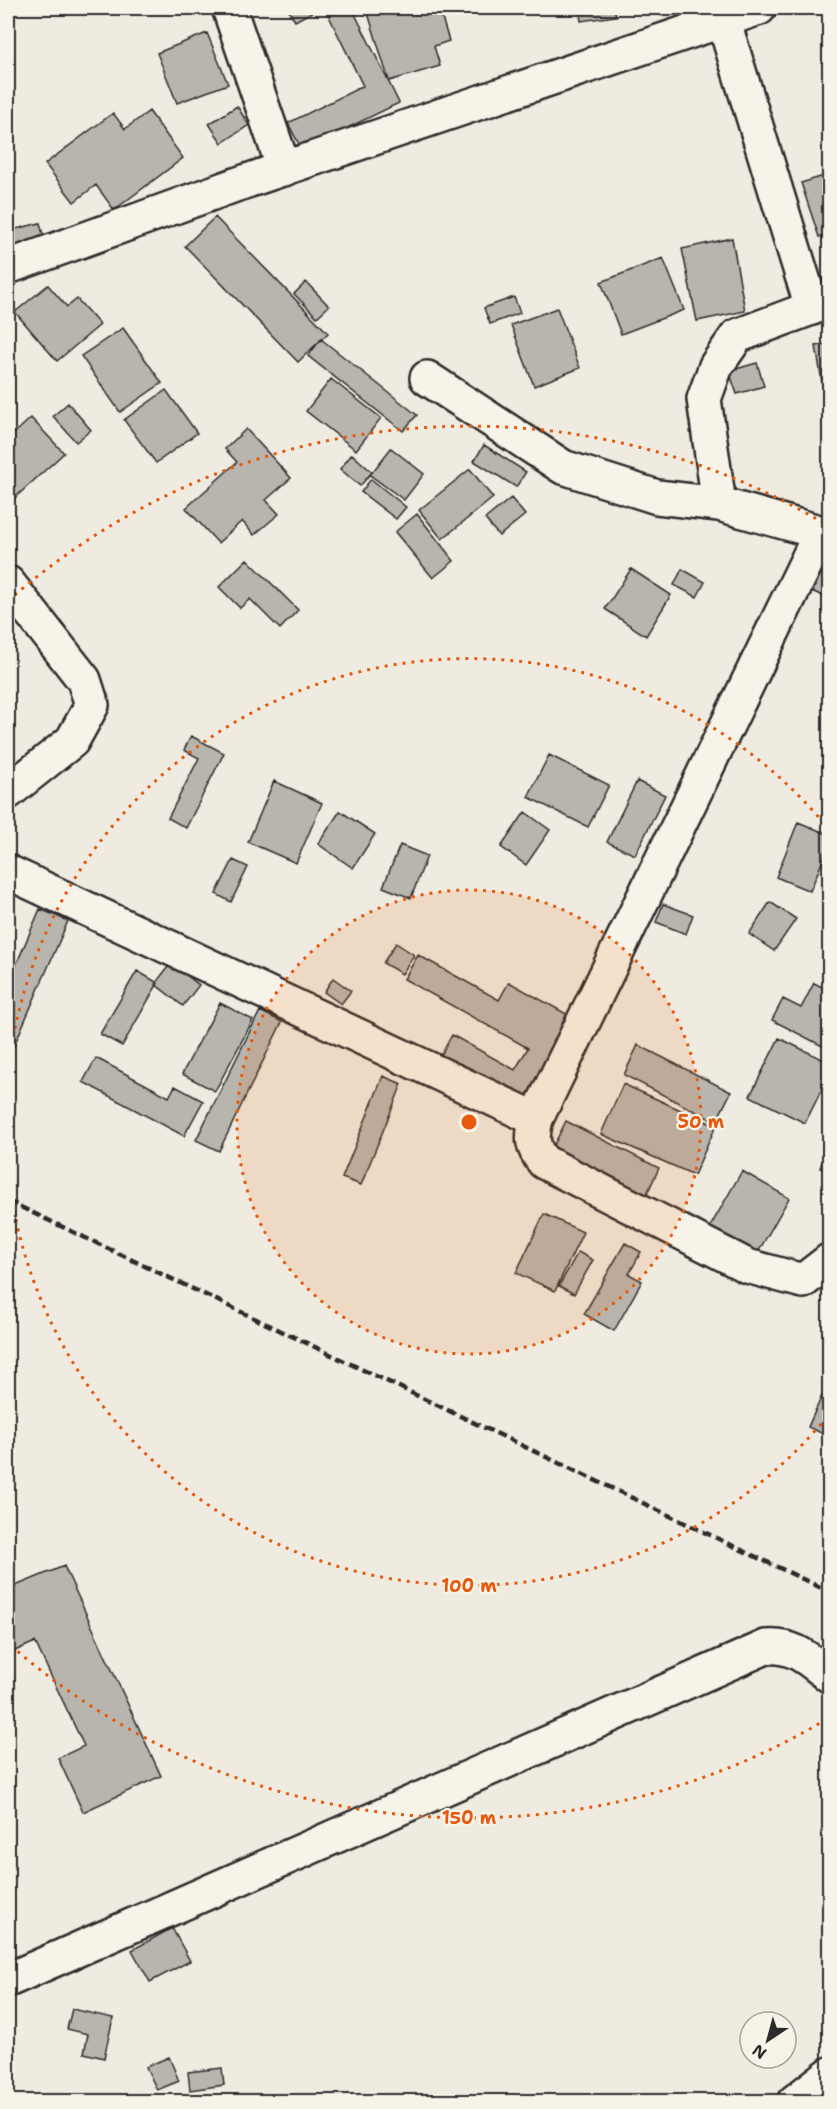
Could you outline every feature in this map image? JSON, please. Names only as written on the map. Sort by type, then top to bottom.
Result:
[{"type":"street","points":[[229,8],[284,168]]},
{"type":"street","points":[[8,267],[284,168],[759,8]]},
{"type":"street","points":[[719,504],[704,399],[716,366],[737,336],[821,304],[723,19]]},
{"type":"street","points":[[427,378],[563,467],[657,497],[719,504],[825,534],[536,1119],[532,1140],[536,1153],[544,1162],[747,1266],[803,1281],[830,1260]]},
{"type":"street","points":[[8,583],[84,680],[92,705],[72,741],[8,792]]},
{"type":"street","points":[[8,872],[536,1119]]},
{"type":"street","points":[[8,1980],[766,1647],[782,1645],[799,1652],[830,1676]]},
{"type":"street","points":[[794,2102],[830,2074]]},
{"type":"building","points":[[287,8],[312,8],[314,11],[295,21]]},
{"type":"building","points":[[325,8],[352,8],[399,103],[302,150],[288,123],[363,86]]},
{"type":"building","points":[[373,8],[439,8],[449,41],[434,46],[440,66],[389,81],[367,10]]},
{"type":"building","points":[[446,8],[468,8],[451,17]]},
{"type":"building","points":[[579,8],[614,8],[616,16],[581,21]]},
{"type":"building","points":[[207,33],[228,84],[177,103],[157,53]]},
{"type":"building","points":[[237,106],[249,125],[222,143],[209,124]]},
{"type":"building","points":[[149,111],[183,158],[114,210],[96,185],[74,202],[45,164],[113,113],[125,129]]},
{"type":"building","points":[[830,174],[830,233],[819,237],[801,183]]},
{"type":"building","points":[[215,217],[328,333],[298,362],[185,246]]},
{"type":"building","points":[[40,223],[46,246],[10,255],[8,231]]},
{"type":"building","points":[[732,238],[745,311],[697,321],[682,249]]},
{"type":"building","points":[[663,258],[684,310],[621,334],[601,282]]},
{"type":"building","points":[[306,282],[329,306],[317,317],[294,294]]},
{"type":"building","points":[[48,285],[67,307],[77,299],[100,325],[57,361],[15,312]]},
{"type":"building","points":[[514,297],[520,313],[490,324],[484,308]]},
{"type":"building","points":[[557,308],[580,368],[534,386],[511,325]]},
{"type":"building","points":[[123,328],[162,383],[120,412],[81,356]]},
{"type":"building","points":[[321,339],[417,415],[403,431],[308,356]]},
{"type":"building","points":[[830,344],[830,406],[826,406],[816,346]]},
{"type":"building","points":[[757,363],[764,386],[737,394],[729,371]]},
{"type":"building","points":[[331,379],[381,418],[356,450],[306,411]]},
{"type":"building","points":[[166,390],[197,433],[156,463],[124,420]]},
{"type":"building","points":[[68,403],[91,430],[76,442],[53,416]]},
{"type":"building","points":[[31,418],[64,453],[8,504],[8,439]]},
{"type":"building","points":[[246,429],[291,478],[266,500],[279,514],[254,535],[242,521],[218,543],[186,508],[237,462],[225,449]]},
{"type":"building","points":[[484,445],[526,472],[516,487],[474,461]]},
{"type":"building","points":[[391,448],[424,474],[404,500],[370,475]]},
{"type":"building","points":[[352,454],[372,472],[360,486],[340,469]]},
{"type":"building","points":[[470,469],[493,498],[442,539],[419,510]]},
{"type":"building","points":[[371,479],[406,507],[396,519],[361,492]]},
{"type":"building","points":[[511,498],[525,515],[499,536],[485,519]]},
{"type":"building","points":[[417,514],[454,561],[433,578],[395,532]]},
{"type":"building","points":[[247,559],[298,610],[280,629],[250,599],[240,608],[219,587]]},
{"type":"building","points":[[814,561],[830,568],[830,599],[802,587]]},
{"type":"building","points":[[631,569],[671,595],[646,636],[605,609]]},
{"type":"building","points":[[682,569],[705,582],[697,597],[674,585]]},
{"type":"building","points":[[191,736],[224,753],[186,828],[168,818],[199,758],[184,750]]},
{"type":"building","points":[[549,755],[609,785],[588,827],[528,797]]},
{"type":"building","points":[[274,781],[322,803],[296,863],[248,842]]},
{"type":"building","points":[[637,781],[665,795],[635,855],[607,842]]},
{"type":"building","points":[[340,811],[375,834],[353,868],[318,844]]},
{"type":"building","points":[[525,812],[550,830],[526,865],[501,847]]},
{"type":"building","points":[[798,822],[830,835],[830,843],[810,891],[776,877]]},
{"type":"building","points":[[400,845],[427,856],[411,898],[383,887]]},
{"type":"building","points":[[233,860],[248,867],[231,902],[216,894]]},
{"type":"building","points":[[770,902],[796,919],[774,951],[749,934]]},
{"type":"building","points":[[663,904],[693,915],[686,934],[656,922]]},
{"type":"building","points":[[40,909],[68,921],[10,1055],[8,1054],[8,984]]},
{"type":"building","points":[[396,943],[414,955],[402,974],[383,963]]},
{"type":"building","points":[[418,955],[499,1000],[509,982],[570,1016],[523,1103],[440,1057],[452,1035],[515,1070],[528,1048],[404,979]]},
{"type":"building","points":[[171,963],[199,985],[183,1006],[155,984]]},
{"type":"building","points":[[137,971],[158,983],[122,1046],[100,1034]]},
{"type":"building","points":[[333,978],[351,991],[341,1004],[324,992]]},
{"type":"building","points":[[814,983],[830,991],[830,1050],[772,1020],[783,999],[801,1008]]},
{"type":"building","points":[[220,1003],[253,1020],[215,1091],[182,1074]]},
{"type":"building","points":[[260,1011],[282,1022],[219,1151],[196,1140]]},
{"type":"building","points":[[779,1038],[830,1063],[830,1073],[805,1123],[750,1096]]},
{"type":"building","points":[[638,1045],[731,1092],[716,1122],[624,1075]]},
{"type":"building","points":[[96,1058],[169,1097],[175,1086],[203,1101],[184,1136],[83,1082]]},
{"type":"building","points":[[383,1076],[402,1084],[361,1185],[342,1178]]},
{"type":"building","points":[[623,1084],[716,1126],[694,1175],[601,1134]]},
{"type":"building","points":[[566,1121],[659,1168],[644,1200],[550,1153]]},
{"type":"building","points":[[830,1139],[830,1171],[820,1168]]},
{"type":"building","points":[[742,1171],[789,1198],[757,1254],[710,1227]]},
{"type":"building","points":[[544,1214],[583,1232],[555,1291],[516,1273]]},
{"type":"building","points":[[625,1243],[641,1252],[629,1274],[642,1281],[614,1331],[584,1314]]},
{"type":"building","points":[[578,1252],[593,1260],[574,1294],[559,1286]]},
{"type":"building","points":[[830,1378],[830,1437],[808,1427]]},
{"type":"building","points":[[64,1566],[161,1776],[83,1812],[58,1758],[84,1746],[35,1642],[8,1654],[8,1589]]},
{"type":"building","points":[[172,1928],[190,1961],[150,1982],[132,1950]]},
{"type":"building","points":[[72,2009],[113,2018],[104,2058],[84,2053],[88,2034],[67,2029]]},
{"type":"building","points":[[169,2057],[179,2081],[157,2090],[146,2067]]},
{"type":"building","points":[[222,2068],[224,2085],[190,2090],[188,2072]]},
{"type":"railway","points":[[8,1201],[830,1592]]}]
